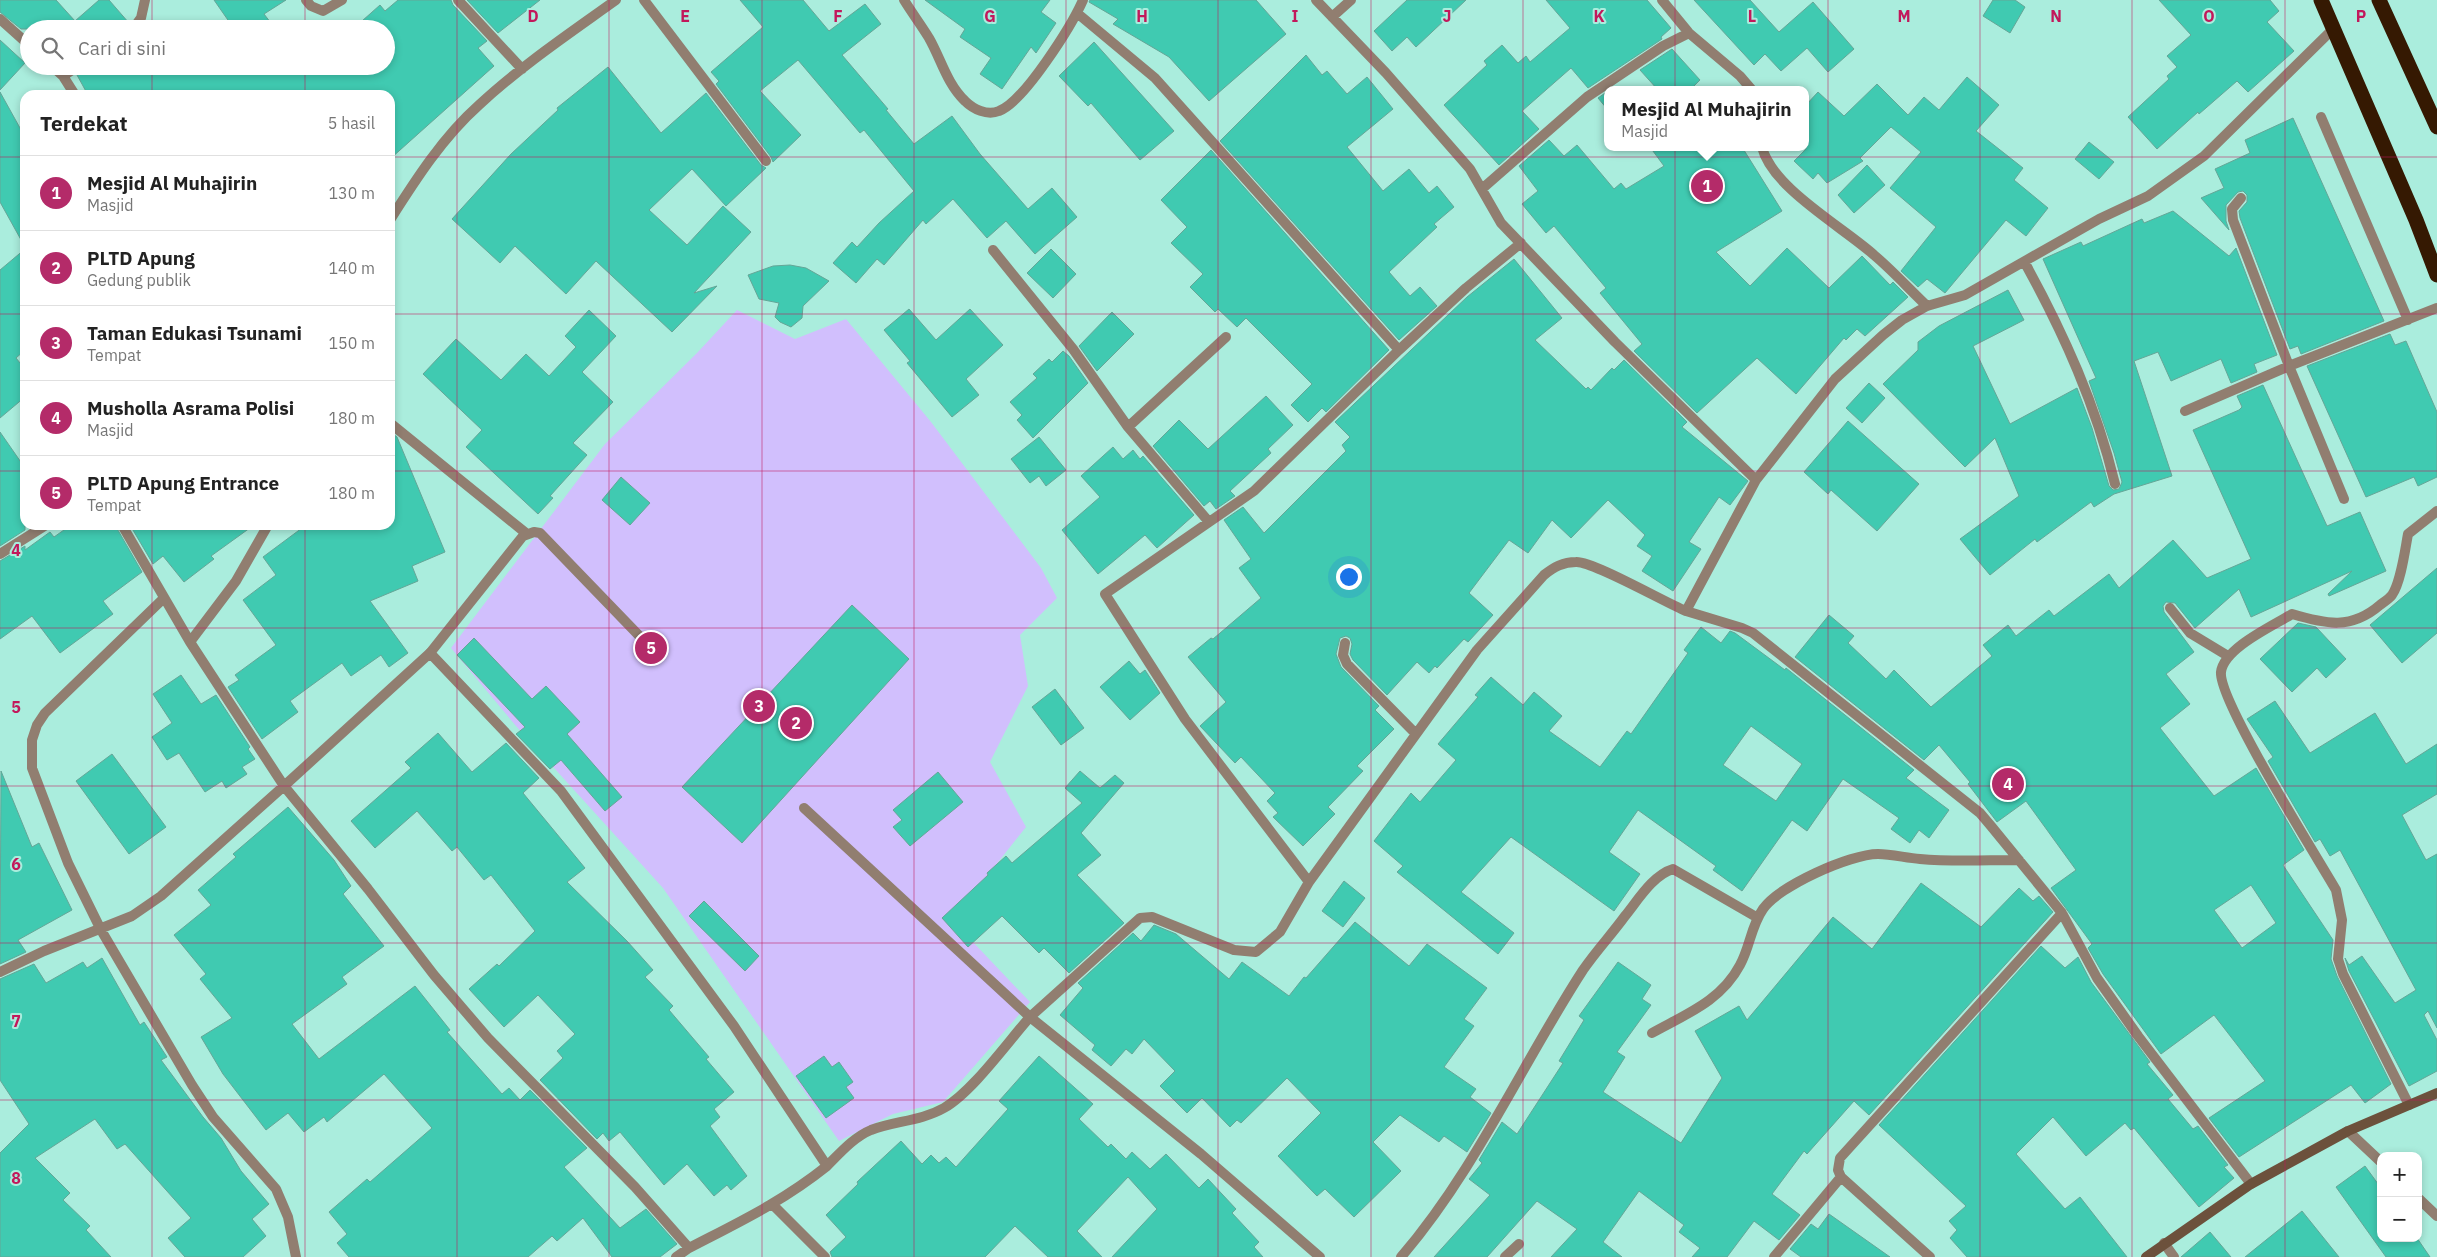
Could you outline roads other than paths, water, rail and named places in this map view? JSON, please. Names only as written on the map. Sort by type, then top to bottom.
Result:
[{"type":"highway","points":[[2321,0],[2416,220],[2437,275]]},
{"type":"highway","points":[[2379,0],[2437,127]]},
{"type":"street","points":[[140,20],[145,0]]},
{"type":"street","points":[[306,0],[311,6],[324,11],[342,0]]},
{"type":"street","points":[[458,0],[522,69]]},
{"type":"street","points":[[395,212],[419,174],[478,106],[522,69],[616,0]]},
{"type":"street","points":[[644,0],[766,161]]},
{"type":"street","points":[[904,0],[929,39],[956,91],[979,111],[997,112],[1013,102],[1049,57],[1077,13],[1083,0]]},
{"type":"street","points":[[1316,0],[1386,73],[1470,169],[1483,188],[1491,209],[1521,243],[1615,342],[1756,480]]},
{"type":"street","points":[[1332,17],[1352,0]]},
{"type":"street","points":[[1662,0],[1690,33],[1740,76],[1749,86]]},
{"type":"street","points":[[1077,13],[1155,78],[1399,350]]},
{"type":"street","points":[[0,19],[20,37]]},
{"type":"street","points":[[1686,611],[1756,480],[1835,379],[1902,320],[1927,306],[1965,296],[2099,219],[2148,196],[2204,156],[2333,28]]},
{"type":"street","points":[[1483,188],[1586,98],[1663,46],[1690,33]]},
{"type":"street","points":[[63,76],[72,90]]},
{"type":"street","points":[[2321,117],[2408,320]]},
{"type":"street","points":[[1763,151],[1766,161],[1786,185],[1874,255],[1927,306]]},
{"type":"street","points":[[2241,198],[2232,209],[2232,220],[2344,499]]},
{"type":"street","points":[[1310,882],[1185,719],[1105,594],[1254,491],[1399,350],[1466,288],[1521,243]]},
{"type":"street","points":[[993,250],[1073,349],[1128,427],[1209,522]]},
{"type":"street","points":[[2025,263],[2056,320],[2090,397],[2105,442],[2115,484]]},
{"type":"street","points":[[2185,412],[2289,366],[2437,308]]},
{"type":"street","points":[[1128,427],[1226,337]]},
{"type":"street","points":[[395,427],[527,534],[540,534],[652,648]]},
{"type":"street","points":[[2408,1105],[2343,974],[2338,959],[2342,920],[2336,890],[2242,728],[2223,683],[2221,672],[2228,656],[2292,614],[2324,623],[2350,622],[2373,611],[2392,594],[2402,564],[2408,534],[2437,511]]},
{"type":"street","points":[[0,554],[38,530]]},
{"type":"street","points":[[125,530],[190,642],[284,786],[368,889],[434,975],[488,1038],[635,1187],[689,1248]]},
{"type":"street","points":[[190,642],[236,581],[265,530]]},
{"type":"street","points":[[0,972],[132,916],[161,896],[430,653],[527,534]]},
{"type":"street","points":[[676,1257],[689,1248],[773,1205],[797,1190],[849,1145],[869,1131],[930,1115],[945,1107],[966,1091],[1030,1017],[1140,918],[1152,917],[1234,950],[1256,952],[1280,932],[1310,882],[1477,650],[1544,575],[1554,567],[1566,563],[1585,563],[1686,611],[1753,633],[1980,813],[2062,913],[2097,978],[2138,1036],[2251,1184]]},
{"type":"street","points":[[164,598],[45,713],[37,725],[32,740],[32,768],[68,863],[101,930],[213,1117],[276,1189],[288,1217],[296,1257]]},
{"type":"street","points":[[2170,608],[2190,633],[2228,656]]},
{"type":"street","points":[[1345,643],[1343,655],[1347,664],[1416,734]]},
{"type":"street","points":[[430,653],[561,790],[734,1026],[827,1166]]},
{"type":"street","points":[[804,808],[1030,1017],[1201,1154],[1320,1257]]},
{"type":"street","points":[[1652,1033],[1712,999],[1727,987],[1741,964],[1758,918],[1765,907],[1783,890],[1840,863],[1876,854],[1921,859],[2019,860]]},
{"type":"street","points":[[1401,1257],[1423,1232],[1465,1167],[1584,968],[1646,889],[1673,869],[1758,918]]},
{"type":"street","points":[[1930,1257],[1842,1177],[1838,1170],[1838,1164],[1844,1152],[1872,1126],[2062,913]]},
{"type":"street","points":[[2146,1257],[2251,1184],[2348,1130],[2437,1094]]},
{"type":"street","points":[[2348,1130],[2377,1158]]},
{"type":"street","points":[[1774,1257],[1842,1177]]},
{"type":"street","points":[[2422,1202],[2437,1216]]},
{"type":"street","points":[[773,1205],[825,1257]]},
{"type":"street","points":[[1505,1257],[1519,1244]]},
{"type":"street","points":[[2164,1244],[2174,1257]]},
{"type":"place","name":"Mesjid Al Muhajirin","points":[[1707,186]]},
{"type":"place","name":"PLTD Apung Entrance","points":[[651,648]]},
{"type":"place","name":"Taman Edukasi Tsunami","points":[[759,706]]},
{"type":"place","name":"PLTD Apung","points":[[796,723]]},
{"type":"place","name":"Musholla Asrama Polisi","points":[[2008,784]]}]
